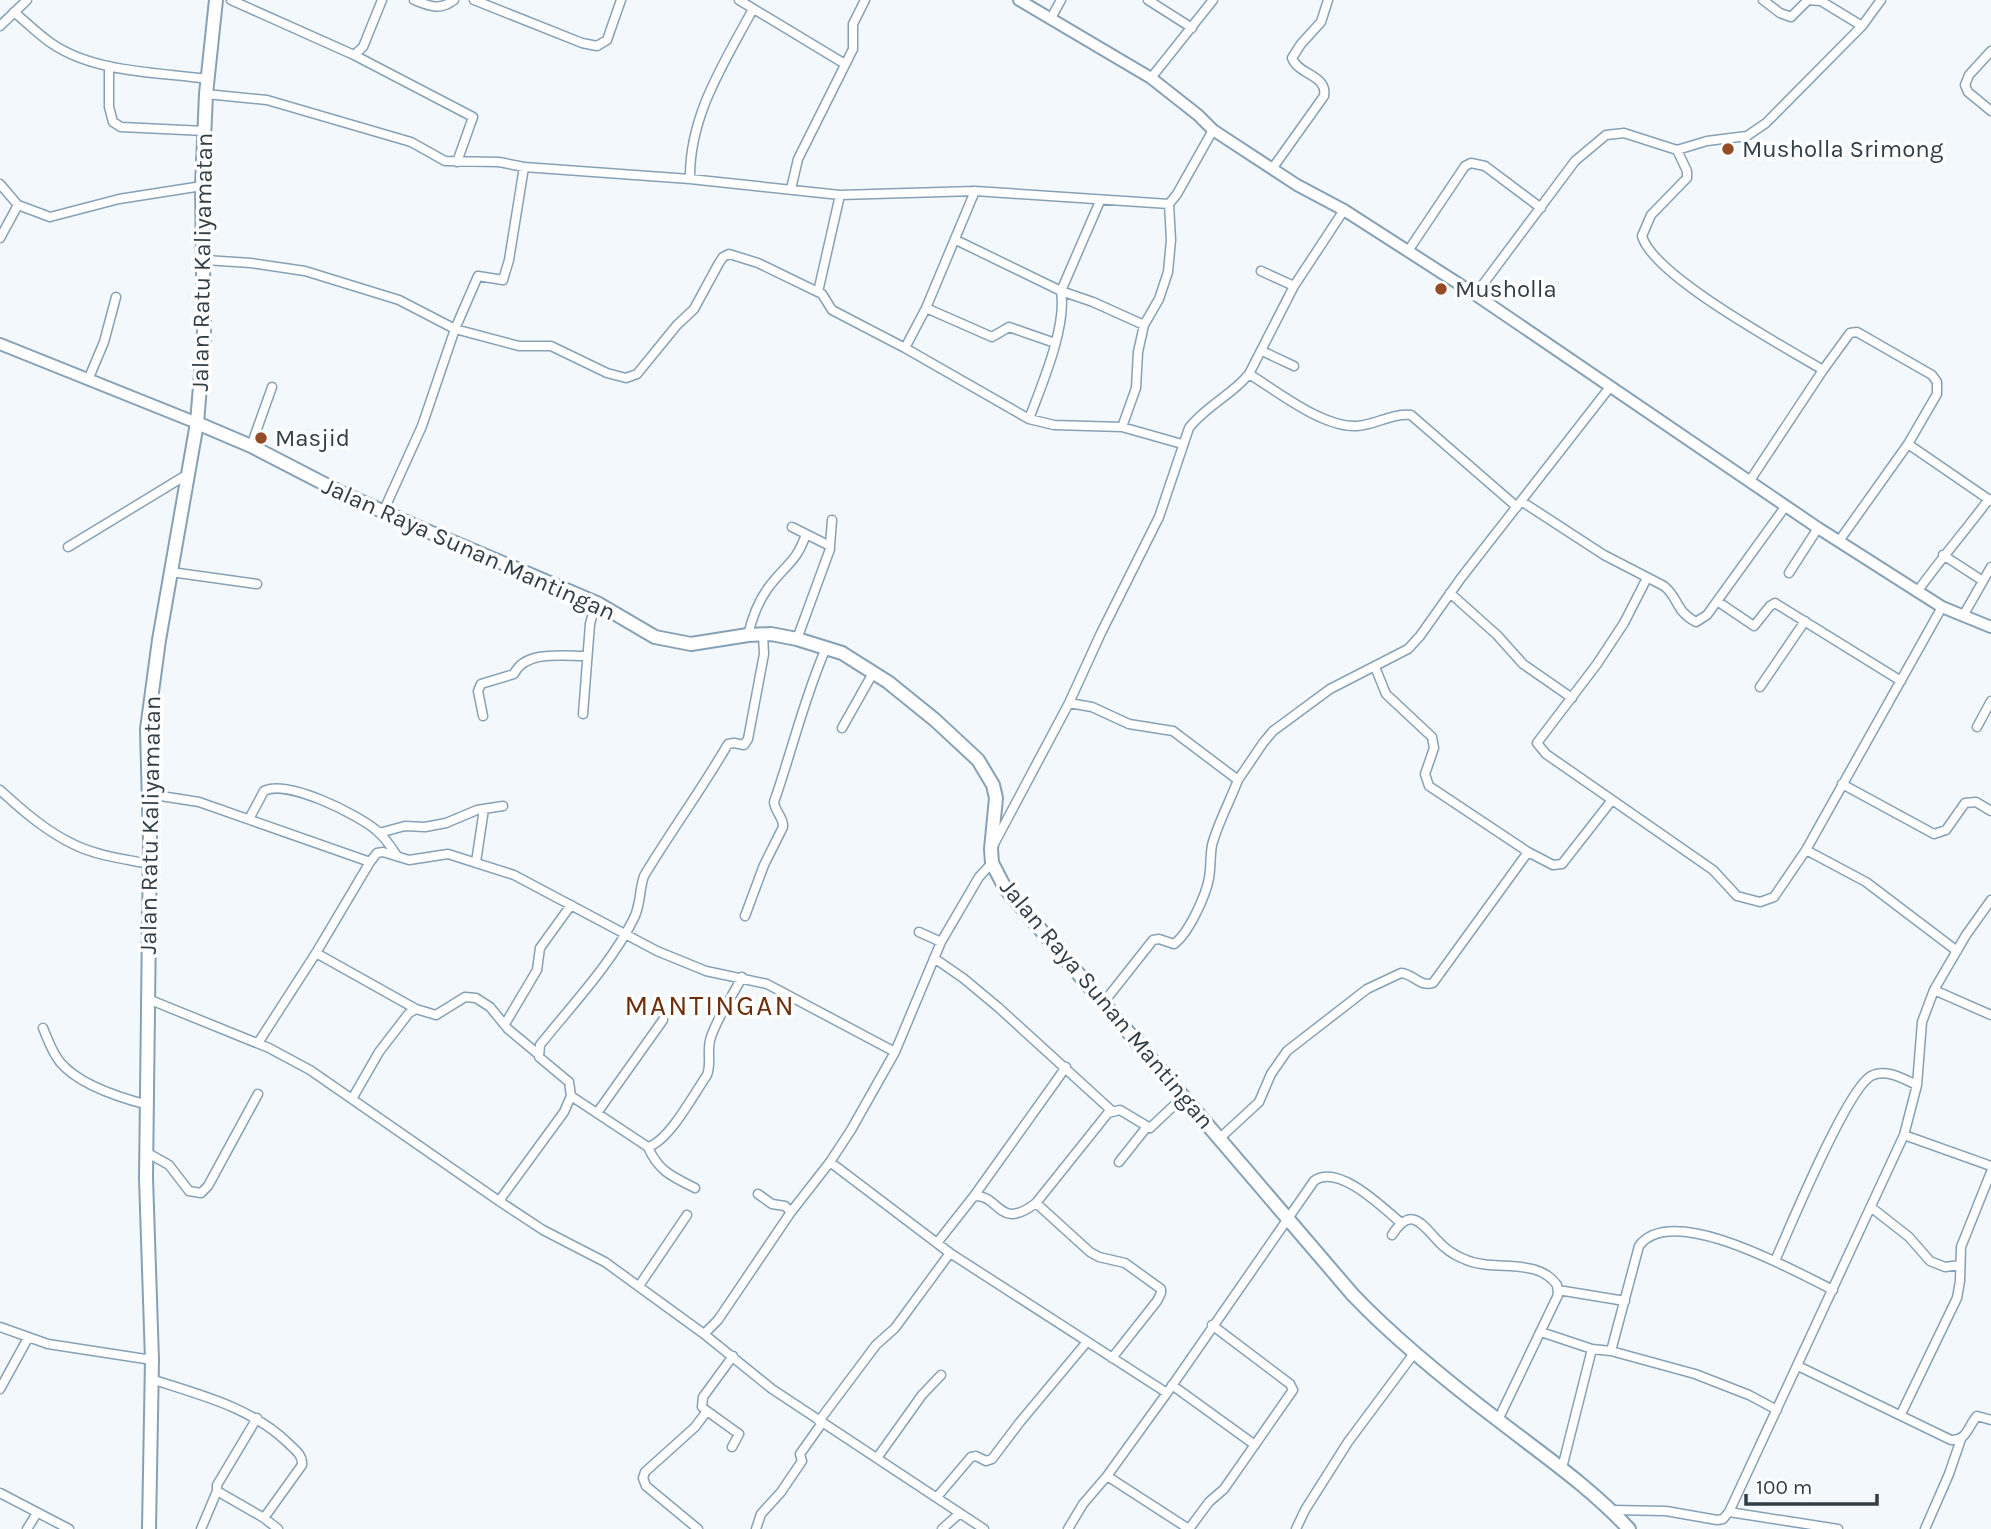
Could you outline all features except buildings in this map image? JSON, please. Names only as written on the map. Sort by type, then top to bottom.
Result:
[{"type":"main road","name":"Jalan Ratu Kaliyamatan","points":[[149,1529],[152,1360],[146,1152],[149,864],[147,729],[159,640],[197,423],[205,337],[202,186],[206,94],[216,0]]},
{"type":"main road","name":"Jalan Raya Sunan Mantingan","points":[[197,423],[251,446],[383,512],[579,594],[655,638],[704,643],[748,635],[797,639],[842,653],[935,720],[978,760],[993,785],[996,798],[992,863],[1005,888],[1364,1306],[1498,1420],[1562,1468],[1629,1529]]},
{"type":"street","points":[[0,26],[27,0]]},
{"type":"street","points":[[231,0],[354,55],[473,117],[457,162]]},
{"type":"street","points":[[354,55],[363,47],[382,0]]},
{"type":"street","points":[[414,0],[438,7],[449,5],[454,0]]},
{"type":"street","points":[[474,0],[582,43],[597,46],[607,40],[621,0]]},
{"type":"street","points":[[500,9],[505,0]]},
{"type":"street","points":[[739,0],[845,64]]},
{"type":"street","points":[[790,189],[798,159],[853,49],[853,24],[865,0]]},
{"type":"street","points":[[1019,0],[1151,78],[1213,130],[1311,194],[1344,209],[1475,295],[1785,507],[1942,607],[1991,627]]},
{"type":"street","points":[[1051,18],[1061,0]]},
{"type":"street","points":[[1151,78],[1213,0]]},
{"type":"street","points":[[1272,169],[1324,96],[1322,84],[1296,66],[1292,58],[1321,22],[1328,0]]},
{"type":"street","points":[[1763,0],[1780,13],[1791,17],[1806,0],[1821,1],[1862,26]]},
{"type":"street","points":[[1475,295],[1575,161],[1606,135],[1624,133],[1677,150],[1707,141],[1747,136],[1759,130],[1862,26],[1881,0]]},
{"type":"street","points":[[1154,2],[1192,28]]},
{"type":"street","points":[[690,179],[690,156],[696,123],[715,79],[753,9]]},
{"type":"street","points":[[14,12],[53,44],[83,58],[109,66],[208,79]]},
{"type":"street","points":[[1991,51],[1969,75],[1965,85],[1968,92],[1991,111]]},
{"type":"street","points":[[109,66],[109,107],[113,122],[121,127],[205,131]]},
{"type":"street","points":[[206,94],[267,100],[411,142],[433,156],[457,162],[690,179],[840,195],[975,191],[1169,204]]},
{"type":"street","points":[[1122,427],[1136,388],[1138,352],[1144,325],[1159,299],[1168,272],[1171,240],[1169,204],[1213,130]]},
{"type":"street","points":[[1677,150],[1687,178],[1647,223],[1642,236],[1650,250],[1693,290],[1824,370]]},
{"type":"street","points":[[1408,251],[1465,166],[1471,163],[1485,166],[1541,208]]},
{"type":"street","points":[[383,512],[422,426],[455,329],[478,276],[503,281],[524,167]]},
{"type":"street","points":[[0,184],[18,205],[54,217],[119,200],[202,186]]},
{"type":"street","points":[[905,348],[926,308],[975,191]]},
{"type":"street","points":[[818,292],[840,195]]},
{"type":"street","points":[[1030,419],[1055,343],[1063,304],[1061,291],[1100,201]]},
{"type":"street","points":[[0,237],[18,205]]},
{"type":"street","points":[[991,849],[1069,703],[1159,517],[1189,428],[1249,374],[1294,286],[1344,209]]},
{"type":"street","points":[[956,240],[1061,291],[1144,325]]},
{"type":"street","points":[[205,260],[304,271],[399,300],[455,329],[520,346],[551,346],[607,373],[626,379],[640,371],[677,325],[694,309],[726,255],[758,263],[822,294],[832,310],[1030,419],[1054,425],[1122,427],[1182,444]]},
{"type":"street","points":[[1261,271],[1294,286]]},
{"type":"street","points":[[88,380],[104,342],[116,297]]},
{"type":"street","points":[[926,308],[992,337],[1009,327],[1055,343]]},
{"type":"street","points":[[1749,482],[1850,333],[1854,332],[1932,376],[1937,382],[1937,394],[1908,444],[1839,541]]},
{"type":"street","name":"Jalan Raya Sunan Mantingan","points":[[0,344],[197,423]]},
{"type":"street","points":[[1262,351],[1294,366]]},
{"type":"street","points":[[1249,374],[1306,409],[1341,425],[1356,426],[1393,415],[1411,415],[1519,504],[1668,590],[1680,611],[1696,622],[1707,615],[1785,507]]},
{"type":"street","points":[[251,446],[272,387]]},
{"type":"street","points":[[1104,1002],[1153,940],[1159,939],[1174,944],[1192,919],[1204,896],[1212,845],[1238,780],[1263,743],[1273,731],[1330,689],[1408,649],[1610,387]]},
{"type":"street","points":[[1908,444],[1990,500],[1954,546],[1943,555],[1917,592]]},
{"type":"street","points":[[68,548],[189,474]]},
{"type":"street","points":[[797,639],[827,562],[832,520]]},
{"type":"street","points":[[792,527],[830,546]]},
{"type":"street","points":[[1788,573],[1818,528]]},
{"type":"street","points":[[748,635],[761,600],[777,577],[796,558],[806,534]]},
{"type":"street","points":[[1943,555],[1983,581]]},
{"type":"street","points":[[1963,616],[1991,567]]},
{"type":"street","points":[[171,572],[257,584]]},
{"type":"street","points":[[1647,578],[1624,623],[1537,743],[1546,754],[1713,870],[1737,896],[1752,902],[1767,901],[1774,897],[1806,850],[1942,607]]},
{"type":"street","points":[[1450,593],[1497,635],[1523,664],[1572,698]]},
{"type":"street","points":[[1717,601],[1754,626],[1774,603],[1901,681]]},
{"type":"street","points":[[583,714],[591,619],[598,603]]},
{"type":"street","points":[[1760,687],[1805,621]]},
{"type":"street","points":[[538,1054],[540,1045],[624,934],[640,903],[640,887],[644,876],[728,744],[744,745],[748,739],[764,654],[763,635]]},
{"type":"street","points":[[745,916],[764,865],[783,827],[783,821],[776,814],[774,802],[804,705],[826,648]]},
{"type":"street","points":[[483,716],[478,691],[481,684],[514,674],[523,662],[540,657],[586,656]]},
{"type":"street","points":[[1375,667],[1386,694],[1432,737],[1434,748],[1425,774],[1429,786],[1528,852],[1553,865],[1562,864],[1612,800]]},
{"type":"street","points":[[842,728],[873,673]]},
{"type":"street","points":[[1977,727],[1991,701]]},
{"type":"street","points":[[1069,703],[1092,707],[1129,724],[1173,731],[1238,780]]},
{"type":"street","points":[[1842,784],[1934,834],[1946,830],[1965,803],[1976,802],[1991,811]]},
{"type":"street","points":[[249,819],[264,791],[270,788],[307,794],[379,832],[397,856]]},
{"type":"street","points":[[0,790],[28,815],[74,845],[103,855],[149,864]]},
{"type":"street","points":[[148,794],[199,802],[370,862]]},
{"type":"street","points":[[379,832],[405,826],[425,827],[446,823],[484,809],[503,806]]},
{"type":"street","points":[[476,862],[484,809]]},
{"type":"street","points":[[1806,850],[1866,883],[1956,951]]},
{"type":"street","points":[[258,1043],[370,862],[377,853],[383,852],[414,860],[448,854],[531,882],[624,934],[706,971],[767,984],[895,1052]]},
{"type":"street","points":[[1220,1138],[1259,1102],[1271,1074],[1287,1051],[1367,989],[1401,973],[1407,973],[1420,983],[1433,983],[1528,852]]},
{"type":"street","points":[[705,1334],[718,1320],[791,1212],[830,1162],[873,1092],[895,1052],[941,942],[979,877],[992,863]]},
{"type":"street","points":[[1611,1510],[1666,1511],[1717,1520],[1723,1519],[1730,1512],[1904,1135],[1917,1085],[1920,1030],[1934,990],[1956,951],[1991,900]]},
{"type":"street","points":[[505,1024],[537,970],[540,948],[571,905]]},
{"type":"street","points":[[919,932],[941,942]]},
{"type":"street","points":[[316,953],[416,1009],[436,1015],[465,997],[476,998],[490,1007],[548,1066],[569,1082],[571,1096],[564,1112],[499,1201]]},
{"type":"street","points":[[934,958],[999,1008],[1111,1111],[1125,1113],[1146,1128]]},
{"type":"street","points":[[648,1147],[665,1137],[707,1075],[711,1037],[742,977]]},
{"type":"street","points":[[1934,990],[1991,1015]]},
{"type":"street","points":[[148,999],[258,1043],[310,1070],[543,1230],[605,1262],[705,1334],[772,1389],[984,1529]]},
{"type":"street","points":[[352,1099],[388,1039],[409,1013],[416,1009]]},
{"type":"street","points":[[597,1113],[663,1020]]},
{"type":"street","points":[[43,1028],[61,1064],[96,1087],[148,1105]]},
{"type":"street","points":[[937,1243],[1066,1068]]},
{"type":"street","points":[[1775,1261],[1816,1168],[1860,1087],[1871,1076],[1880,1074],[1894,1075],[1917,1085]]},
{"type":"street","points":[[146,1152],[169,1165],[189,1191],[201,1193],[258,1094]]},
{"type":"street","points":[[571,1096],[648,1147],[654,1162],[665,1172],[695,1188]]},
{"type":"street","points":[[1119,1162],[1146,1128],[1153,1127],[1184,1096]]},
{"type":"street","points":[[974,1196],[979,1196],[1009,1214],[1020,1213],[1036,1203],[1111,1111]]},
{"type":"street","points":[[1904,1135],[1991,1166]]},
{"type":"street","points":[[830,1162],[950,1253],[1086,1343],[1169,1389],[1255,1445]]},
{"type":"street","points":[[1901,1414],[1957,1298],[1961,1247],[1991,1172]]},
{"type":"street","points":[[1068,1529],[1083,1504],[1107,1476],[1314,1181],[1327,1175],[1345,1181],[1401,1223]]},
{"type":"street","points":[[758,1194],[772,1203],[785,1206],[791,1212]]},
{"type":"street","points":[[1036,1203],[1090,1252],[1125,1263],[1161,1289],[1157,1301],[1112,1358]]},
{"type":"street","points":[[1872,1208],[1909,1237],[1930,1261],[1945,1267],[1960,1265]]},
{"type":"street","points":[[639,1286],[687,1215]]},
{"type":"street","points":[[1392,1235],[1401,1223],[1410,1219],[1420,1222],[1452,1254],[1474,1263],[1496,1267],[1537,1269],[1553,1280],[1558,1290],[1541,1332],[1498,1420]]},
{"type":"street","points":[[1611,1351],[1639,1246],[1644,1240],[1658,1233],[1698,1234],[1730,1242],[1833,1290]]},
{"type":"street","points":[[756,1529],[761,1514],[781,1492],[802,1461],[800,1454],[821,1422],[876,1345],[895,1328],[950,1253]]},
{"type":"street","points":[[1558,1290],[1625,1301]]},
{"type":"street","points":[[1107,1476],[1187,1528],[1224,1489],[1292,1394],[1292,1387],[1212,1325]]},
{"type":"street","points":[[0,1327],[28,1338],[83,1351],[152,1360]]},
{"type":"street","points":[[1541,1332],[1592,1349],[1611,1351],[1724,1384],[1777,1410]]},
{"type":"street","points":[[0,1389],[28,1338]]},
{"type":"street","points":[[937,1497],[971,1457],[976,1456],[986,1461],[992,1459],[1086,1343]]},
{"type":"street","points":[[1562,1468],[1592,1349]]},
{"type":"street","points":[[1296,1529],[1348,1442],[1415,1352]]},
{"type":"street","points":[[732,1447],[739,1434],[702,1406],[703,1397],[733,1356]]},
{"type":"street","points":[[1798,1366],[1901,1414],[1942,1437],[1961,1439]]},
{"type":"street","points":[[877,1458],[922,1395],[941,1375]]},
{"type":"street","points":[[151,1379],[226,1404],[257,1418],[300,1456],[303,1461],[264,1518]]},
{"type":"street","points":[[698,1529],[646,1486],[643,1478],[645,1472],[695,1427],[707,1412]]},
{"type":"street","points":[[1925,1529],[1961,1439],[1977,1416],[1991,1420]]},
{"type":"street","points":[[201,1529],[219,1482],[257,1418]]},
{"type":"street","points":[[217,1491],[278,1529]]},
{"type":"street","points":[[0,1493],[69,1529]]},
{"type":"street","points":[[1730,1512],[1838,1529]]},
{"type":"street","points":[[27,1529],[37,1513]]},
{"type":"street","points":[[942,1529],[960,1513]]},
{"type":"place","name":"Musholla Srimong","points":[[1728,149]]},
{"type":"place","name":"Musholla","points":[[1441,289]]},
{"type":"place","name":"Masjid","points":[[261,438]]},
{"type":"district","name":"MANTINGAN","points":[[710,1005]]}]
